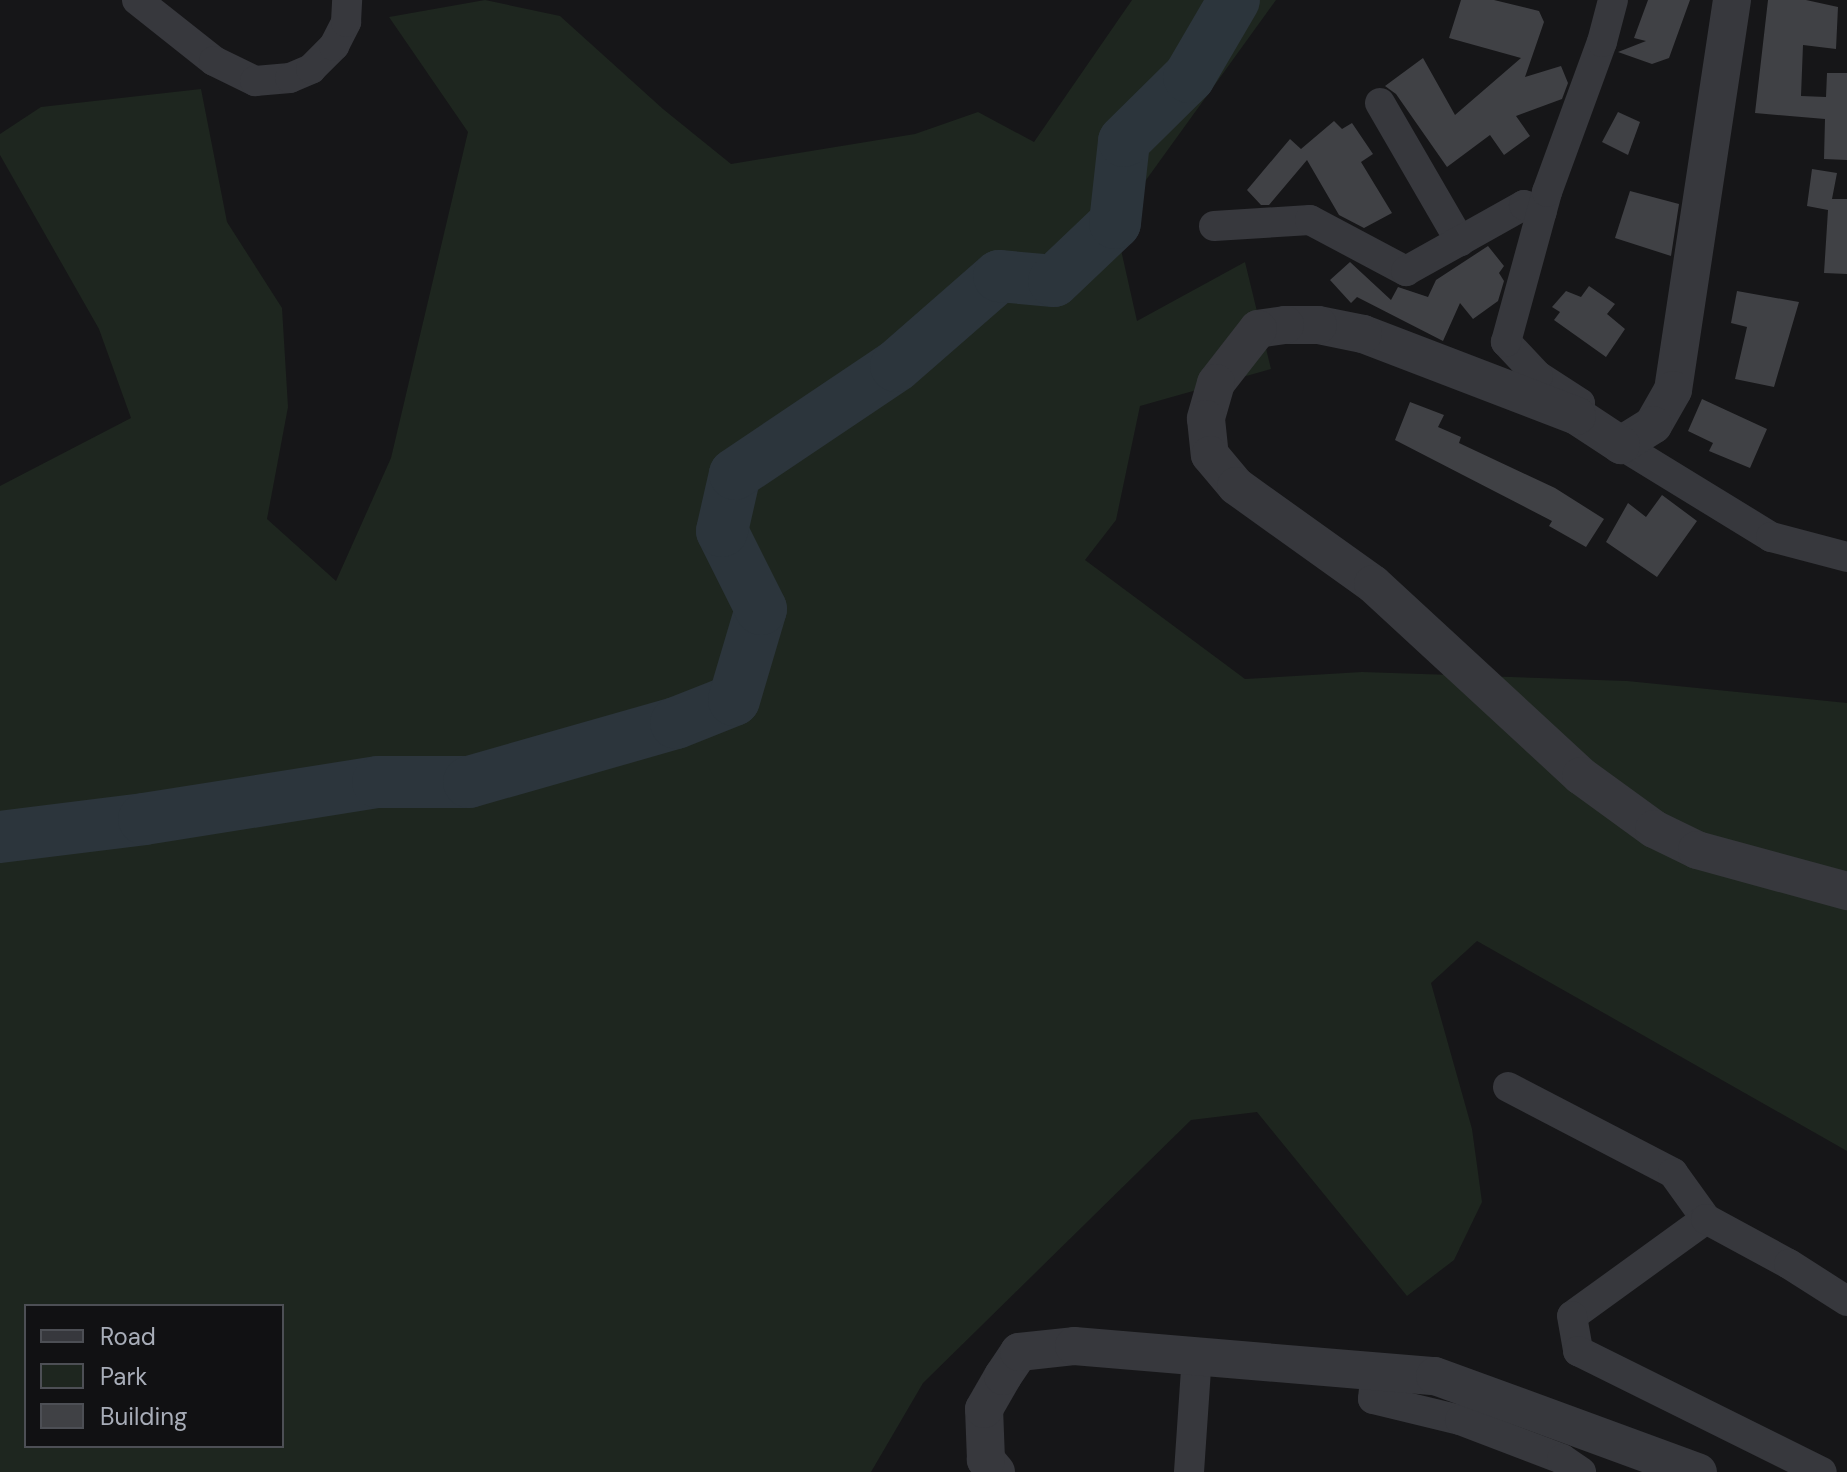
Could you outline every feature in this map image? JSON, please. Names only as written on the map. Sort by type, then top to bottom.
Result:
[{"type":"street","points":[[137,0],[214,61],[255,81],[290,78],[311,69],[334,46],[346,22],[347,0]]},
{"type":"street","points":[[1577,416],[1580,403],[1538,376],[1506,342],[1542,212],[1602,42],[1613,0]]},
{"type":"street","points":[[1621,445],[1653,425],[1673,390],[1732,0]]},
{"type":"street","points":[[1380,103],[1460,241]]},
{"type":"street","points":[[1214,226],[1310,220],[1406,271],[1524,205],[1542,212]]},
{"type":"street","points":[[1847,557],[1771,537],[1577,416],[1363,334],[1307,325],[1258,329],[1216,383],[1206,419],[1210,455],[1236,486],[1373,584],[1581,776],[1654,829],[1697,850],[1847,891]]},
{"type":"street","points":[[1508,1087],[1673,1173],[1706,1219],[1789,1264],[1847,1301]]},
{"type":"street","points":[[1706,1219],[1572,1316],[1578,1351],[1822,1472]]},
{"type":"street","points":[[996,1472],[986,1460],[984,1409],[1019,1352],[1074,1346],[1435,1376],[1698,1472]]},
{"type":"street","points":[[1189,1472],[1197,1356]]},
{"type":"street","points":[[1376,1370],[1373,1399],[1460,1420],[1562,1459],[1581,1472]]},
{"type":"green space","points":[[485,0],[560,16],[663,109],[731,164],[915,134],[978,112],[1034,142],[1132,0],[1276,0],[1115,223],[1137,321],[1245,262],[1271,369],[1140,406],[1116,520],[1085,560],[1245,679],[1362,672],[1627,681],[1847,703],[1847,1151],[1477,941],[1431,983],[1472,1129],[1482,1202],[1454,1260],[1407,1296],[1257,1112],[1191,1120],[923,1383],[871,1472],[0,1472],[0,486],[131,418],[99,329],[0,155],[0,134],[41,107],[201,89],[227,222],[282,308],[288,407],[267,519],[336,581],[391,458],[468,132],[389,17]]},
{"type":"building","points":[[1461,0],[1494,0],[1539,11],[1544,22],[1525,77],[1561,66],[1568,83],[1562,99],[1516,116],[1530,136],[1504,155],[1490,135],[1447,167],[1396,94],[1385,86],[1423,58],[1455,115],[1521,58],[1449,38]]},
{"type":"building","points":[[1648,0],[1690,0],[1669,58],[1652,64],[1618,52],[1646,41],[1634,38]]},
{"type":"building","points":[[1768,0],[1806,0],[1838,7],[1836,49],[1803,45],[1801,96],[1826,97],[1827,73],[1847,73],[1847,160],[1824,159],[1825,119],[1755,113]]},
{"type":"building","points":[[1618,112],[1640,122],[1628,155],[1602,142]]},
{"type":"building","points":[[1334,121],[1342,129],[1352,123],[1373,154],[1361,162],[1392,213],[1364,228],[1339,215],[1307,160],[1269,205],[1261,205],[1247,190],[1290,139],[1301,149]]},
{"type":"building","points":[[1812,169],[1837,173],[1832,199],[1847,199],[1847,274],[1824,273],[1828,210],[1807,206]]},
{"type":"building","points":[[1630,191],[1679,204],[1671,256],[1615,238]]},
{"type":"building","points":[[1488,246],[1504,266],[1499,273],[1504,281],[1498,301],[1473,319],[1460,303],[1443,341],[1357,297],[1351,303],[1330,280],[1350,262],[1391,300],[1398,287],[1428,297],[1436,280]]},
{"type":"building","points":[[1589,286],[1615,304],[1607,314],[1625,329],[1606,357],[1554,320],[1560,312],[1552,307],[1566,291],[1581,297]]},
{"type":"building","points":[[1737,291],[1799,302],[1774,387],[1735,379],[1747,327],[1731,323]]},
{"type":"building","points":[[1702,399],[1767,429],[1750,468],[1709,451],[1713,443],[1688,431]]},
{"type":"building","points":[[1410,402],[1444,415],[1438,427],[1461,437],[1459,443],[1555,488],[1604,519],[1586,547],[1549,526],[1552,521],[1395,440]]},
{"type":"building","points":[[1662,495],[1697,521],[1657,577],[1606,542],[1628,503],[1646,517]]},
{"type":"waterway","points":[[0,837],[144,819],[378,782],[469,782],[676,723],[734,700],[761,609],[722,531],[735,474],[896,366],[999,276],[1054,281],[1115,223],[1124,141],[1189,77],[1234,0]]}]
